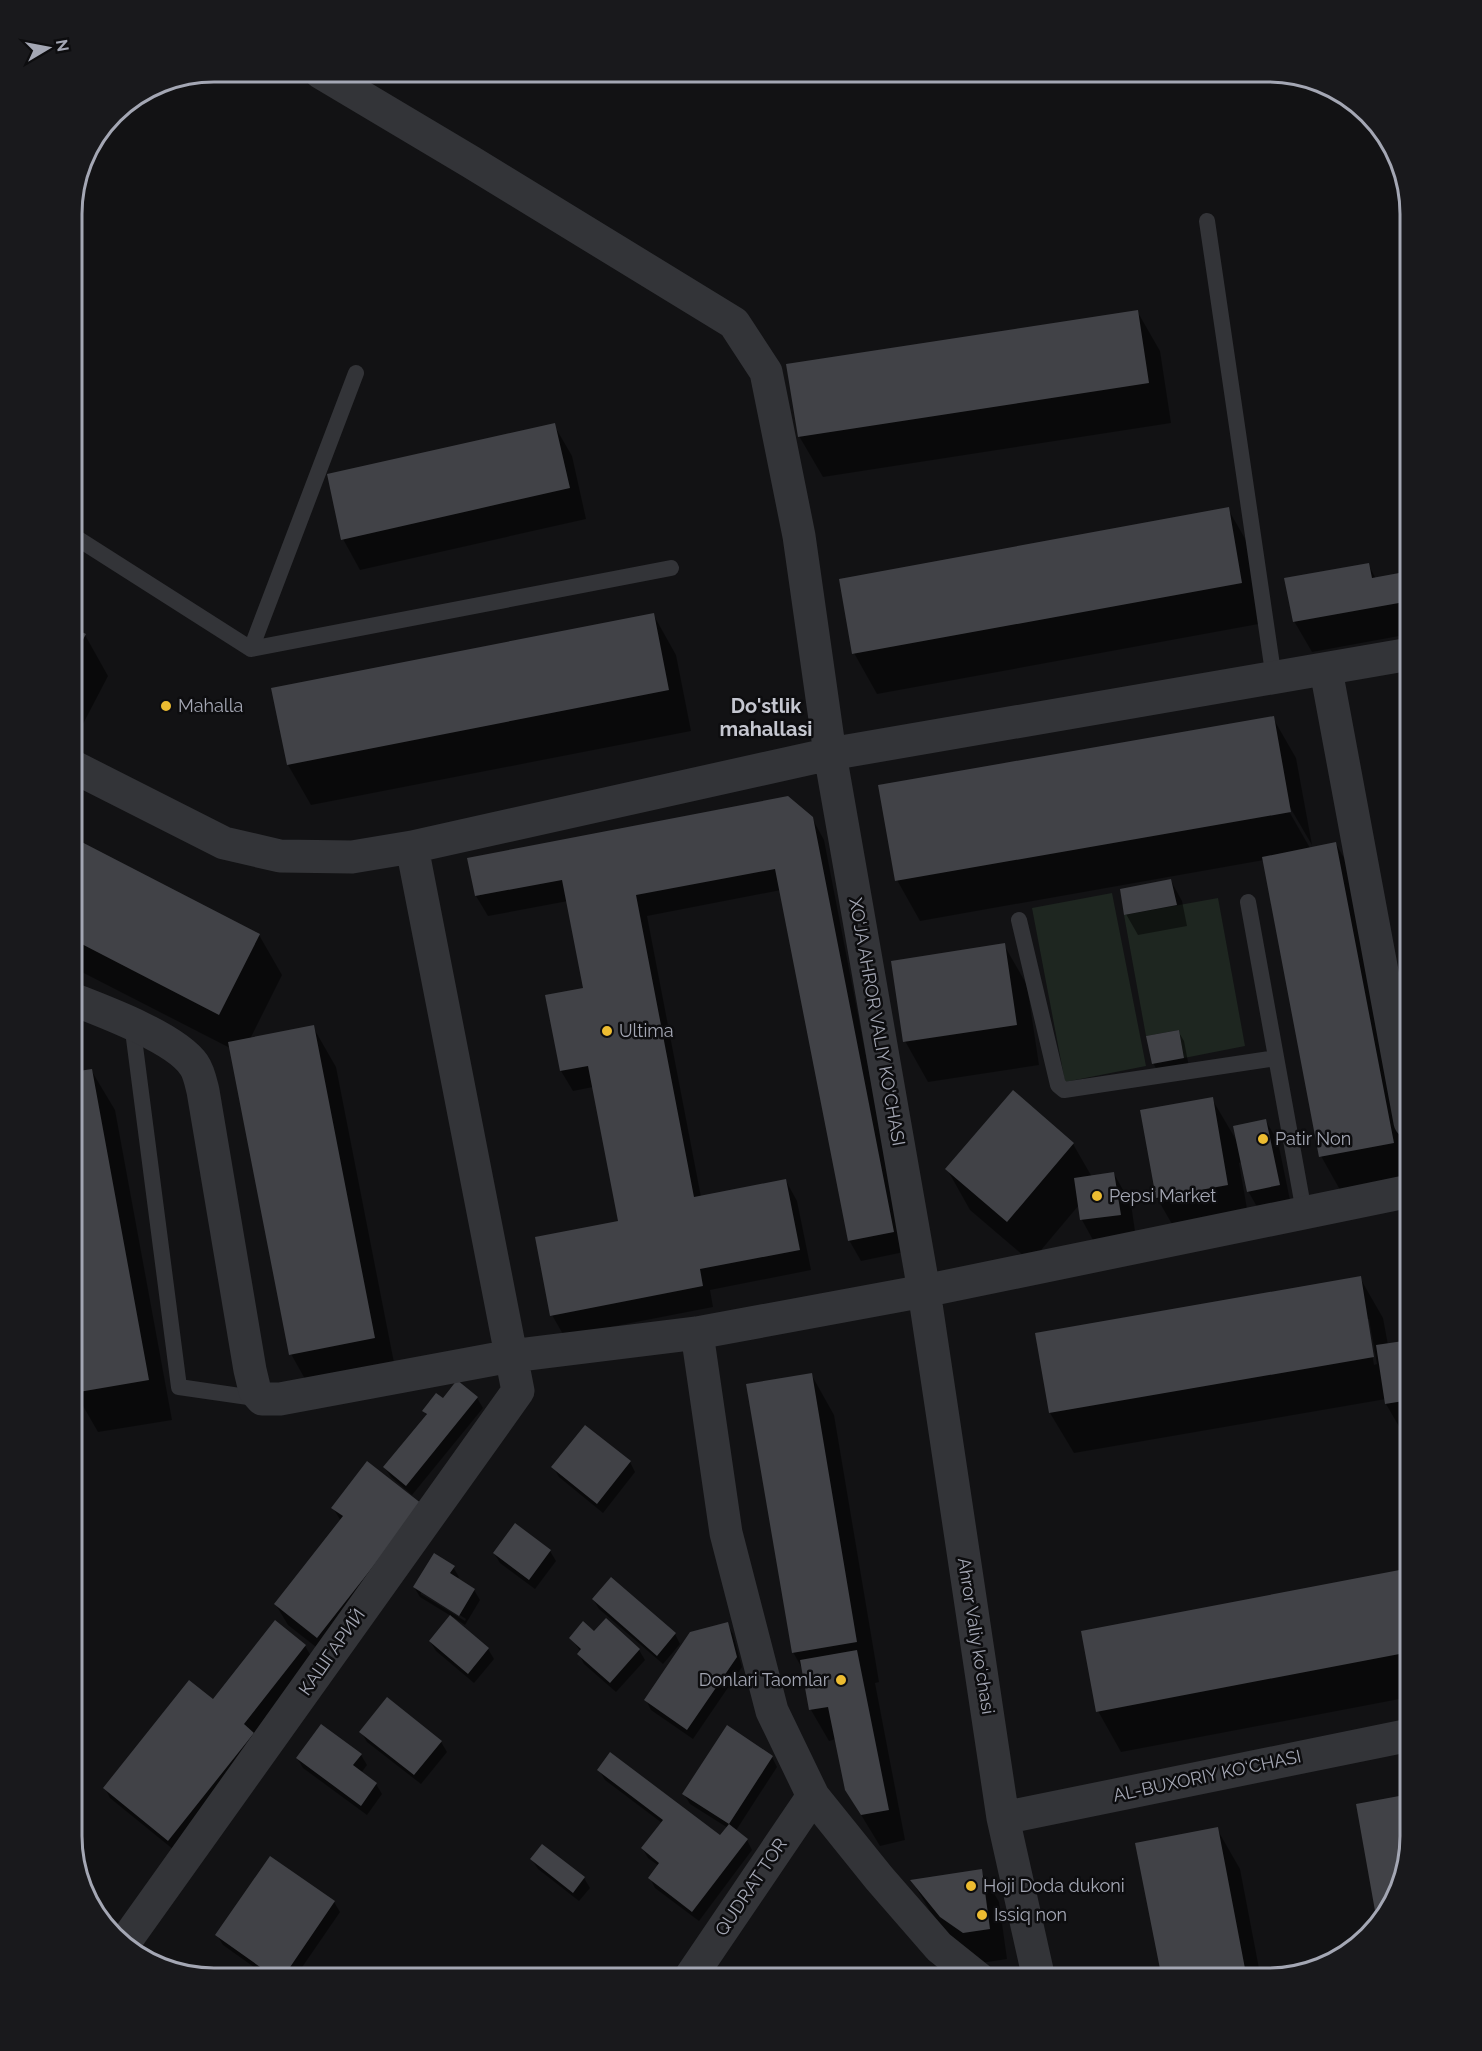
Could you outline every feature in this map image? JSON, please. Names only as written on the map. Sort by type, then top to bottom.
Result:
[{"type":"street","name":"XO‘JA AHROR VALIY KO‘CHASI","points":[[338,83],[735,323],[766,372],[799,536],[830,754],[924,1291]]},
{"type":"street","points":[[83,771],[224,843],[280,856],[352,857],[412,847],[830,754],[1400,656]]},
{"type":"street","points":[[1326,670],[1400,1068]]},
{"type":"street","name":"КАШГАРИЙ","points":[[129,1937],[518,1390],[412,847]]},
{"type":"street","points":[[83,1003],[132,1023],[182,1052],[196,1066],[203,1091],[250,1370],[255,1391],[262,1399],[280,1399],[511,1356],[696,1333],[924,1291],[1400,1193]]},
{"type":"street","name":"Ahror Valiy koʻchasi","points":[[924,1291],[1004,1818],[1037,1968]]},
{"type":"street","points":[[696,1333],[726,1533],[772,1711],[813,1796],[879,1878],[939,1947],[965,1968]]},
{"type":"street","name":"AL-BUXORIY KO‘CHASI","points":[[1004,1818],[1400,1737]]},
{"type":"street","name":"QUDRAT TOR","points":[[696,1968],[813,1796]]},
{"type":"lane","points":[[1207,221],[1274,679]]},
{"type":"lane","points":[[251,649],[356,373]]},
{"type":"lane","points":[[83,542],[251,649],[671,568]]},
{"type":"lane","points":[[1248,902],[1304,1212]]},
{"type":"lane","points":[[1019,920],[1058,1085],[1064,1090],[1276,1058]]},
{"type":"lane","points":[[132,1023],[179,1388],[262,1399]]},
{"type":"shaded area","points":[[1112,893],[1146,1066],[1065,1082],[1032,908]]},
{"type":"shaded area","points":[[1218,898],[1245,1046],[1184,1058],[1179,1030],[1146,1036],[1124,915]]},
{"type":"building","points":[[1138,310],[1149,383],[798,437],[786,364]]},
{"type":"building","points":[[555,423],[570,488],[341,540],[327,474]]},
{"type":"building","points":[[1229,507],[1242,583],[852,654],[839,579]]},
{"type":"building","points":[[1369,563],[1372,578],[1400,573],[1400,603],[1293,622],[1284,578]]},
{"type":"building","points":[[654,613],[669,690],[287,765],[271,688]]},
{"type":"building","points":[[1274,716],[1291,812],[895,881],[878,785]]},
{"type":"building","name":"Ultima","points":[[788,796],[813,817],[894,1232],[848,1241],[775,869],[636,895],[694,1197],[786,1179],[800,1250],[700,1269],[703,1286],[550,1316],[535,1237],[618,1221],[588,1066],[560,1071],[545,995],[583,988],[562,880],[475,896],[467,858]]},
{"type":"building","points":[[83,842],[260,934],[219,1015],[83,944]]},
{"type":"building","points":[[1336,842],[1394,1143],[1319,1157],[1262,857]]},
{"type":"building","points":[[1171,879],[1177,905],[1124,915],[1120,889]]},
{"type":"building","points":[[1005,943],[1017,1025],[903,1042],[891,961]]},
{"type":"building","points":[[314,1025],[375,1338],[289,1355],[228,1042]]},
{"type":"building","points":[[1179,1030],[1184,1058],[1152,1064],[1146,1036]]},
{"type":"building","points":[[92,1069],[149,1380],[82,1391],[82,1070]]},
{"type":"building","points":[[1013,1090],[1074,1143],[1007,1222],[945,1169]]},
{"type":"building","points":[[1213,1097],[1228,1185],[1156,1198],[1140,1110]]},
{"type":"building","points":[[1266,1119],[1280,1185],[1247,1192],[1233,1126]]},
{"type":"building","name":"Pepsi Market","points":[[1114,1172],[1121,1215],[1080,1220],[1074,1178]]},
{"type":"building","points":[[1361,1276],[1374,1357],[1049,1413],[1035,1333]]},
{"type":"building","points":[[1400,1341],[1400,1402],[1385,1404],[1376,1345]]},
{"type":"building","points":[[812,1373],[857,1642],[792,1653],[746,1384]]},
{"type":"building","points":[[457,1380],[478,1397],[406,1486],[383,1467],[427,1414],[422,1411],[436,1393],[443,1398]]},
{"type":"building","points":[[585,1425],[631,1461],[597,1504],[551,1467]]},
{"type":"building","points":[[367,1461],[422,1504],[317,1638],[274,1604],[343,1516],[331,1508]]},
{"type":"building","points":[[515,1523],[551,1550],[529,1580],[493,1553]]},
{"type":"building","points":[[434,1553],[455,1566],[450,1573],[475,1589],[459,1616],[413,1587]]},
{"type":"building","points":[[1400,1570],[1400,1654],[1096,1712],[1081,1631]]},
{"type":"building","points":[[611,1577],[676,1633],[657,1656],[592,1599]]},
{"type":"building","points":[[450,1615],[489,1648],[468,1674],[429,1641]]},
{"type":"building","points":[[606,1618],[640,1649],[610,1683],[577,1654],[581,1649],[569,1638],[583,1621],[594,1631]]},
{"type":"building","points":[[275,1620],[306,1645],[244,1724],[254,1733],[168,1841],[103,1788],[189,1680],[213,1699]]},
{"type":"building","points":[[728,1622],[737,1657],[687,1730],[644,1700],[690,1632]]},
{"type":"building","points":[[857,1650],[889,1810],[861,1815],[845,1790],[828,1707],[809,1710],[800,1660]]},
{"type":"building","points":[[387,1697],[442,1741],[414,1775],[359,1732]]},
{"type":"building","points":[[321,1724],[362,1754],[353,1765],[377,1783],[361,1806],[296,1758]]},
{"type":"building","points":[[727,1725],[773,1756],[729,1824],[682,1794]]},
{"type":"building","points":[[610,1752],[720,1835],[729,1824],[748,1839],[692,1912],[648,1878],[659,1863],[641,1848],[663,1820],[597,1770]]},
{"type":"building","points":[[1400,1796],[1400,1837],[1395,1871],[1382,1903],[1375,1912],[1356,1804]]},
{"type":"building","points":[[1218,1827],[1245,1968],[1160,1968],[1135,1843]]},
{"type":"building","points":[[542,1844],[585,1877],[573,1893],[530,1859]]},
{"type":"building","points":[[270,1856],[335,1901],[289,1968],[262,1968],[215,1935]]},
{"type":"building","points":[[982,1869],[990,1929],[963,1933],[940,1917],[910,1880]]},
{"type":"place","name":"Mahalla","points":[[166,706]]},
{"type":"place","name":"Ultima","points":[[607,1031]]},
{"type":"place","name":"Patir Non","points":[[1263,1139]]},
{"type":"place","name":"Pepsi Market","points":[[1097,1196]]},
{"type":"place","name":"Donlari Taomlar","points":[[841,1680]]},
{"type":"place","name":"Hoji Doda dukoni","points":[[971,1886]]},
{"type":"place","name":"Issiq non","points":[[982,1915]]},
{"type":"district","name":"Do'stlik mahallasi","points":[[766,718]]}]
